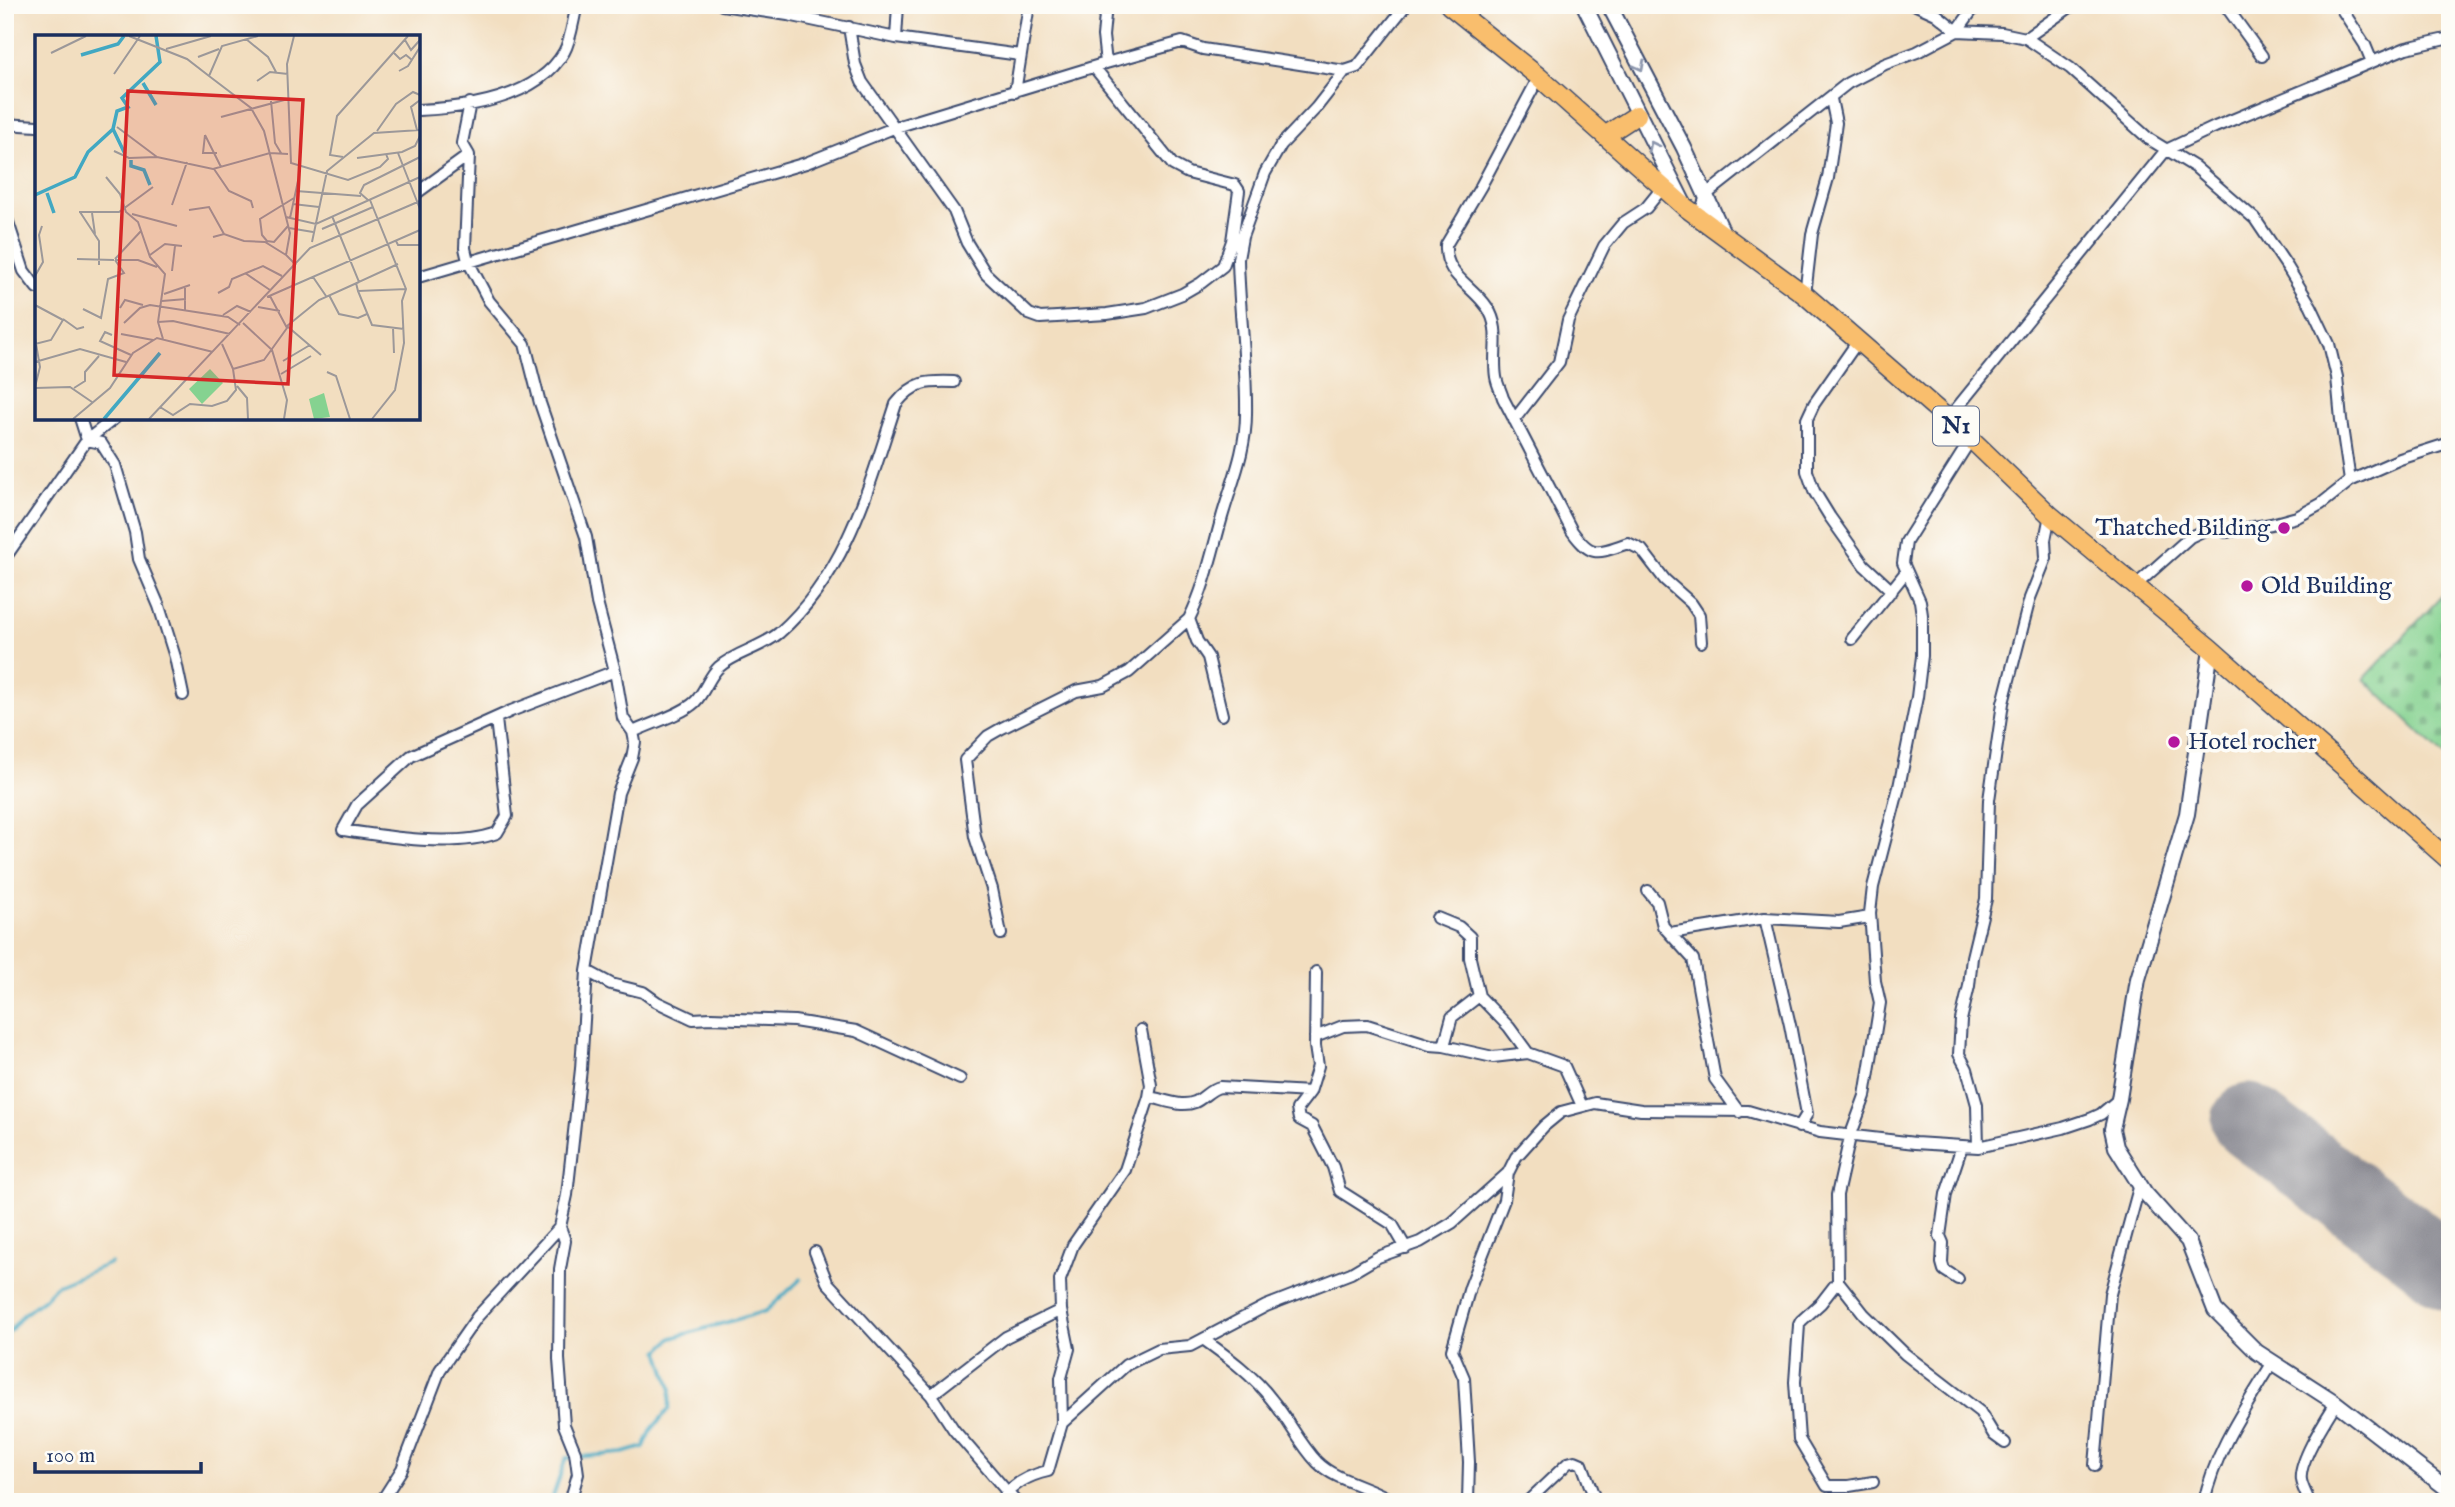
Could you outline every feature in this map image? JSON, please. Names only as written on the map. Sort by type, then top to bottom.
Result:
[{"type":"highway","name":"N1","points":[[1449,5],[1606,135],[1691,212],[1805,295],[1971,439],[2050,515],[2211,649],[2450,861]]},
{"type":"highway","points":[[1606,135],[1637,115]]},
{"type":"street","points":[[420,110],[518,93],[547,72],[565,52],[577,5]]},
{"type":"street","points":[[722,5],[789,10],[897,38],[1020,55]]},
{"type":"street","points":[[897,38],[898,5]]},
{"type":"street","points":[[1015,92],[1029,5]]},
{"type":"street","points":[[1106,5],[1103,36],[1106,63]]},
{"type":"street","points":[[420,276],[806,163],[896,127],[1182,42],[1203,49],[1345,71],[1357,67],[1406,5]]},
{"type":"street","points":[[1584,5],[1637,115],[1691,212],[1707,194],[1848,83],[1957,31],[2002,33],[2026,38],[2070,68],[2149,139],[2196,167],[2255,219],[2311,306],[2329,344],[2337,377],[2350,481]]},
{"type":"street","points":[[1609,5],[1707,194],[1726,239]]},
{"type":"street","points":[[1916,5],[1937,10],[1957,31]]},
{"type":"street","points":[[1957,31],[1976,5]]},
{"type":"street","points":[[2026,38],[2073,5]]},
{"type":"street","points":[[2225,5],[2262,55]]},
{"type":"street","points":[[2339,5],[2365,45],[2372,62]]},
{"type":"street","points":[[849,27],[855,64],[862,82],[954,211],[967,243],[986,274],[1029,314],[1040,318],[1146,309],[1182,294],[1223,266],[1232,241],[1239,191],[1235,185],[1188,173],[1173,165],[1094,67]]},
{"type":"street","points":[[1948,419],[2166,150],[2406,48],[2450,38]]},
{"type":"street","points":[[1001,934],[992,889],[975,837],[965,760],[988,736],[1002,728],[1076,691],[1103,685],[1129,672],[1189,619],[1202,590],[1244,440],[1246,404],[1238,259],[1242,237],[1265,173],[1281,145],[1316,108],[1345,71]]},
{"type":"street","points":[[1538,78],[1481,186],[1446,244],[1445,256],[1448,265],[1487,307],[1496,326],[1496,377],[1514,420],[1557,503],[1583,546],[1601,552],[1628,543],[1642,550],[1665,580],[1699,615],[1701,642]]},
{"type":"street","points":[[1805,295],[1812,234],[1828,178],[1836,123],[1831,99]]},
{"type":"street","points":[[381,1502],[402,1469],[440,1370],[477,1317],[560,1227],[567,1195],[581,1069],[587,971],[618,793],[634,751],[633,732],[623,718],[615,671],[597,603],[586,537],[540,403],[525,344],[489,301],[468,261],[465,248],[469,155],[462,143],[470,103]]},
{"type":"street","points":[[5,124],[35,126]]},
{"type":"street","points":[[420,191],[469,155]]},
{"type":"street","points":[[1514,420],[1559,362],[1568,320],[1604,246],[1623,223],[1646,208],[1663,187]]},
{"type":"street","points":[[5,213],[24,271],[35,285]]},
{"type":"street","points":[[24,271],[35,269]]},
{"type":"street","points":[[1858,341],[1814,404],[1807,419],[1807,471],[1814,491],[1830,517],[1864,565],[1892,591]]},
{"type":"street","points":[[633,732],[688,708],[702,695],[718,668],[779,633],[816,594],[841,552],[866,499],[896,404],[906,391],[928,381],[954,382]]},
{"type":"street","points":[[81,420],[87,440]]},
{"type":"street","points":[[5,558],[87,440],[112,420]]},
{"type":"street","points":[[1971,439],[1903,550],[1906,572],[1920,601],[1922,656],[1917,697],[1899,787],[1873,887],[1870,917],[1875,981],[1880,1003],[1865,1096],[1850,1137],[1837,1195],[1839,1281],[1864,1314],[1905,1354],[1980,1412],[1994,1435],[2006,1443]]},
{"type":"street","points":[[87,440],[101,443],[115,465],[135,532],[139,559],[159,606],[175,657],[183,695]]},
{"type":"street","points":[[2135,586],[2190,537],[2211,527],[2226,532],[2297,517],[2321,505],[2350,481],[2400,459],[2450,443]]},
{"type":"street","points":[[1978,1147],[1977,1105],[1967,1069],[1959,1054],[1961,1020],[1986,899],[1989,800],[2003,703],[2030,598],[2046,558],[2045,540],[2050,515]]},
{"type":"street","points":[[1852,639],[1906,572]]},
{"type":"street","points":[[1189,619],[1197,640],[1208,657],[1222,715]]},
{"type":"street","points":[[2211,649],[2187,814],[2138,979],[2112,1129],[2116,1147],[2140,1184],[2188,1241],[2215,1310],[2257,1352],[2336,1403],[2450,1491]]},
{"type":"street","points":[[496,719],[507,817],[497,833],[459,841],[343,830],[357,805],[411,756],[496,719],[615,671]]},
{"type":"street","points":[[1648,891],[1657,902],[1661,921],[1693,959],[1715,1079],[1739,1112]]},
{"type":"street","points":[[1670,933],[1765,918],[1839,922],[1870,917]]},
{"type":"street","points":[[1437,918],[1459,927],[1469,937],[1470,958],[1479,996],[1509,1027],[1528,1053]]},
{"type":"street","points":[[1765,918],[1807,1114],[1799,1127]]},
{"type":"street","points":[[587,971],[611,984],[643,992],[657,1002],[693,1019],[794,1021],[856,1031],[960,1079]]},
{"type":"street","points":[[1316,972],[1315,1037],[1318,1066],[1310,1092],[1297,1109],[1300,1119],[1312,1126],[1333,1167],[1340,1191],[1392,1224],[1406,1248]]},
{"type":"street","points":[[1444,1045],[1452,1017],[1479,996]]},
{"type":"street","points":[[1315,1037],[1343,1026],[1367,1025],[1430,1045],[1444,1045],[1493,1057],[1528,1053],[1564,1066],[1583,1106]]},
{"type":"street","points":[[1004,1496],[1036,1473],[1048,1471],[1062,1423],[1061,1378],[1069,1349],[1061,1310],[1060,1280],[1070,1251],[1125,1170],[1149,1097],[1151,1085],[1141,1030]]},
{"type":"street","points":[[1149,1097],[1186,1104],[1197,1101],[1213,1088],[1220,1087],[1310,1092]]},
{"type":"street","points":[[1468,1502],[1469,1462],[1464,1378],[1452,1350],[1470,1287],[1504,1200],[1508,1173],[1516,1157],[1544,1126],[1561,1112],[1595,1103],[1612,1108],[1641,1110],[1753,1111],[1799,1127],[1850,1137],[1978,1147],[2063,1128],[2090,1119],[2101,1114],[2119,1099]]},
{"type":"street","points":[[1958,1279],[1944,1270],[1943,1243],[1940,1236],[1946,1194],[1962,1146]]},
{"type":"street","points":[[1062,1423],[1126,1365],[1159,1349],[1190,1346],[1266,1306],[1351,1273],[1378,1257],[1406,1248],[1452,1223],[1508,1173]]},
{"type":"street","points":[[2095,1465],[2105,1325],[2110,1294],[2140,1184]]},
{"type":"street","points":[[560,1227],[565,1241],[560,1269],[559,1359],[564,1425],[575,1452],[578,1474],[569,1502]]},
{"type":"street","points":[[815,1252],[827,1282],[931,1395],[1004,1496],[1016,1502]]},
{"type":"street","points":[[1839,1281],[1799,1325],[1795,1382],[1799,1439],[1827,1486],[1873,1482]]},
{"type":"street","points":[[931,1395],[1006,1336],[1061,1310]]},
{"type":"street","points":[[1203,1339],[1239,1365],[1271,1398],[1292,1426],[1299,1441],[1319,1464],[1394,1502]]},
{"type":"street","points":[[2204,1502],[2209,1481],[2230,1432],[2273,1362]]},
{"type":"street","points":[[2309,1502],[2300,1478],[2302,1468],[2336,1403]]},
{"type":"street","points":[[1527,1502],[1568,1463],[1575,1461],[1581,1464],[1596,1502]]},
{"type":"green space","points":[[2450,587],[2450,762],[2364,679]]},
{"type":"waterway","points":[[5,1337],[23,1315],[57,1285],[111,1263]]},
{"type":"waterway","points":[[551,1502],[566,1458],[623,1453],[644,1447],[652,1429],[669,1409],[671,1388],[659,1351],[672,1338],[766,1311],[801,1279]]},
{"type":"runway","points":[[2249,1121],[2450,1273]]},
{"type":"place","name":"Thatched Bilding","points":[[2284,528]]},
{"type":"place","name":"Old Building","points":[[2247,586]]},
{"type":"place","name":"Hotel rocher","points":[[2174,742]]}]
